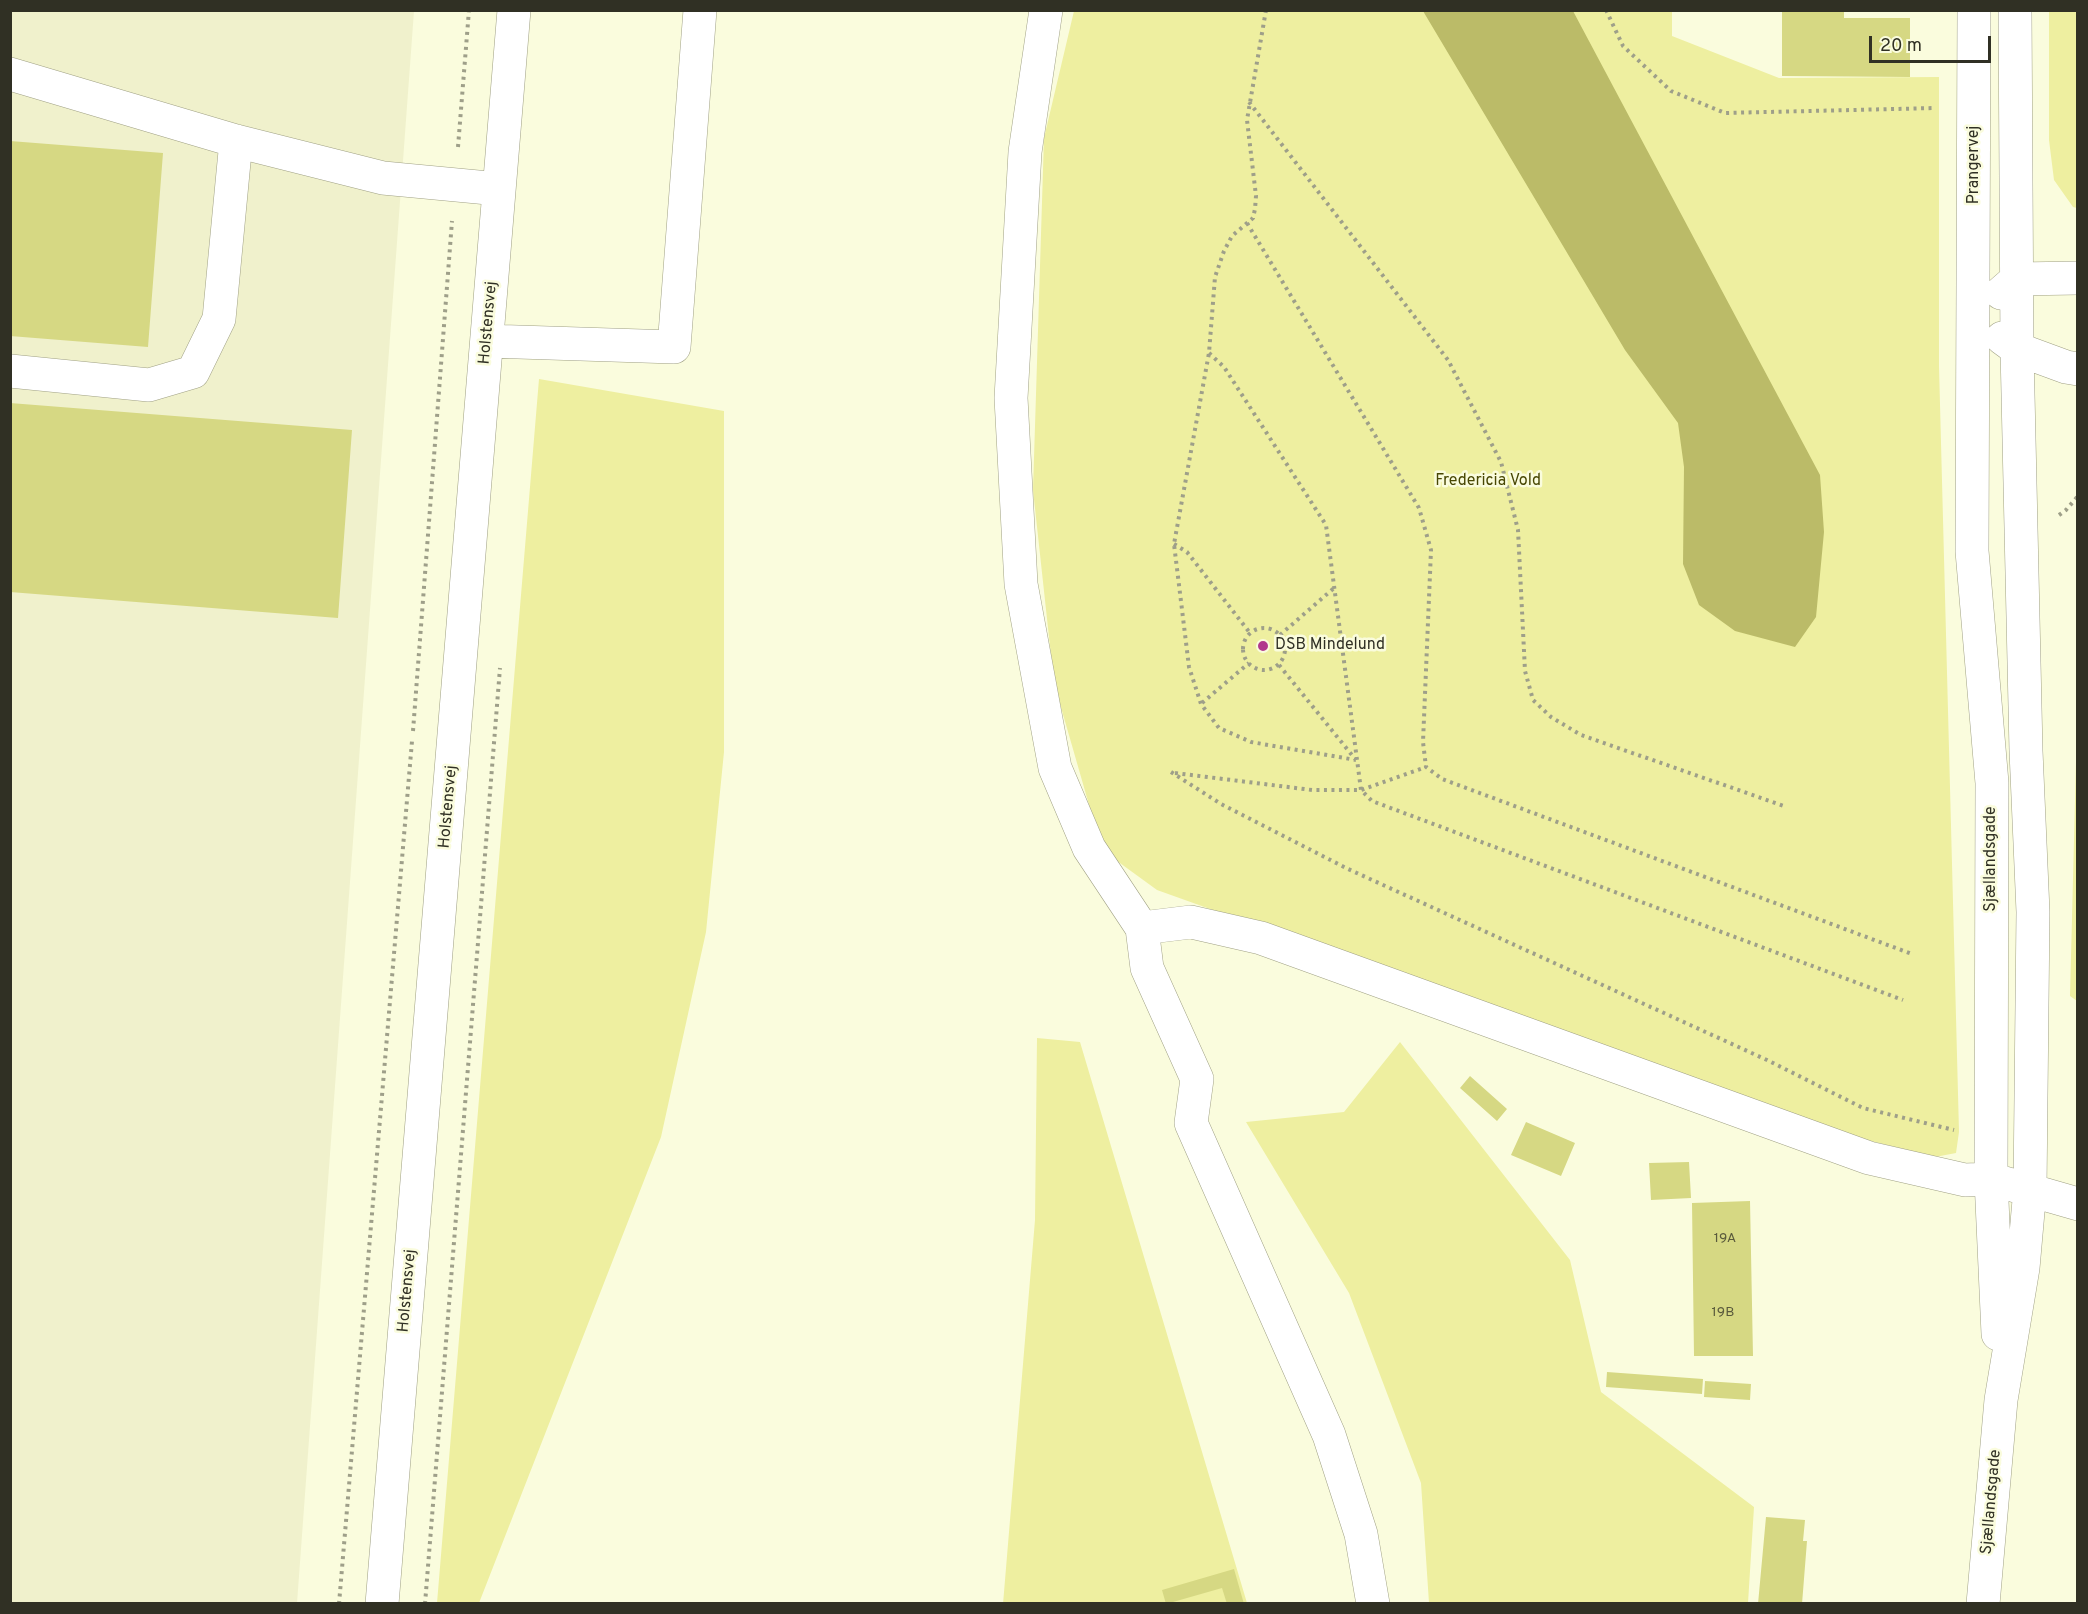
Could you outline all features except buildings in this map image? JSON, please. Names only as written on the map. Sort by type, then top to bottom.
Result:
[{"type":"street","name":"Holstensvej","points":[[382,1604],[514,10]]},
{"type":"street","points":[[488,341],[674,347],[700,10]]},
{"type":"street","points":[[1046,10],[1025,152],[1011,398],[1021,584],[1055,768],[1089,848],[1142,928],[1147,968],[1197,1080],[1191,1123],[1329,1435],[1361,1534],[1373,1604]]},
{"type":"street","name":"Prangervej","points":[[1973,318],[1974,10]]},
{"type":"street","points":[[2015,10],[2017,279]]},
{"type":"street","points":[[10,74],[236,141],[383,178],[500,189]]},
{"type":"street","points":[[10,371],[149,385],[193,372],[219,319],[236,141]]},
{"type":"street","points":[[2078,278],[2017,279],[1973,318],[2017,349],[2066,367],[2078,369]]},
{"type":"street","name":"Sjællandsgade","points":[[1983,1604],[2001,1400],[2023,1268],[2030,1189],[2034,912],[2026,752],[2017,279]]},
{"type":"street","name":"Sjællandsgade","points":[[1973,318],[1972,551],[1992,783],[1991,1179],[2001,1400]]},
{"type":"street","points":[[1142,928],[1191,922],[1262,938],[1869,1158],[1965,1180],[1991,1179],[2078,1204]]},
{"type":"path","points":[[339,1604],[413,733],[469,10]]},
{"type":"path","points":[[1266,10],[1249,102],[1247,132],[1256,196],[1253,218],[1232,236],[1215,278],[1209,353],[1174,544],[1189,667],[1201,704],[1219,728],[1251,742],[1356,760]]},
{"type":"path","points":[[1606,10],[1623,46],[1671,91],[1725,113],[1975,107]]},
{"type":"path","points":[[1249,102],[1448,360],[1501,462],[1518,530],[1525,671],[1533,700],[1551,717],[1581,735],[1784,806]]},
{"type":"path","points":[[1247,223],[1419,508],[1431,550],[1423,742],[1426,767],[1442,779],[1912,954]]},
{"type":"path","points":[[1209,353],[1224,367],[1326,525],[1356,760],[1361,790],[1372,801],[1903,1000]]},
{"type":"path","points":[[2021,525],[2049,522],[2066,510],[2078,496]]},
{"type":"path","points":[[1174,544],[1187,552],[1250,633]]},
{"type":"path","points":[[1280,635],[1334,587]]},
{"type":"path","points":[[1266,627],[1280,635],[1286,650],[1279,664],[1271,669],[1263,670],[1249,663],[1243,647],[1250,633],[1266,627]]},
{"type":"path","points":[[425,1604],[501,660]]},
{"type":"path","points":[[1201,704],[1249,663]]},
{"type":"path","points":[[1279,664],[1356,760]]},
{"type":"path","points":[[1426,767],[1361,790],[1312,790],[1171,772],[1221,804],[1348,869],[1767,1060],[1863,1108],[1959,1132]]},
{"type":"shaded area","points":[[11,11],[414,11],[297,1603],[11,1604]]},
{"type":"shaded area","points":[[1423,11],[1573,11],[1820,475],[1824,532],[1816,617],[1795,647],[1735,631],[1699,605],[1683,564],[1684,467],[1678,423],[1625,350]]},
{"type":"green space","name":"Fredericia Vold","points":[[1074,11],[1672,11],[1672,36],[1779,78],[1939,77],[1939,366],[1959,1132],[1956,1153],[1935,1157],[1827,1130],[1157,890],[1102,850],[1054,683],[1033,490],[1044,138]]},
{"type":"green space","points":[[2049,11],[2077,11],[2077,208],[2073,207],[2054,180],[2049,140]]},
{"type":"green space","points":[[539,379],[724,411],[724,752],[706,932],[661,1137],[479,1603],[437,1603]]},
{"type":"green space","points":[[2077,722],[2077,1001],[2070,996]]},
{"type":"green space","points":[[1037,1038],[1080,1042],[1247,1603],[1003,1604],[1035,1220]]},
{"type":"green space","points":[[1400,1042],[1570,1260],[1601,1392],[1754,1507],[1748,1603],[1429,1603],[1421,1483],[1349,1293],[1246,1122],[1344,1112]]},
{"type":"place","name":"DSB Mindelund","points":[[1263,646]]}]
